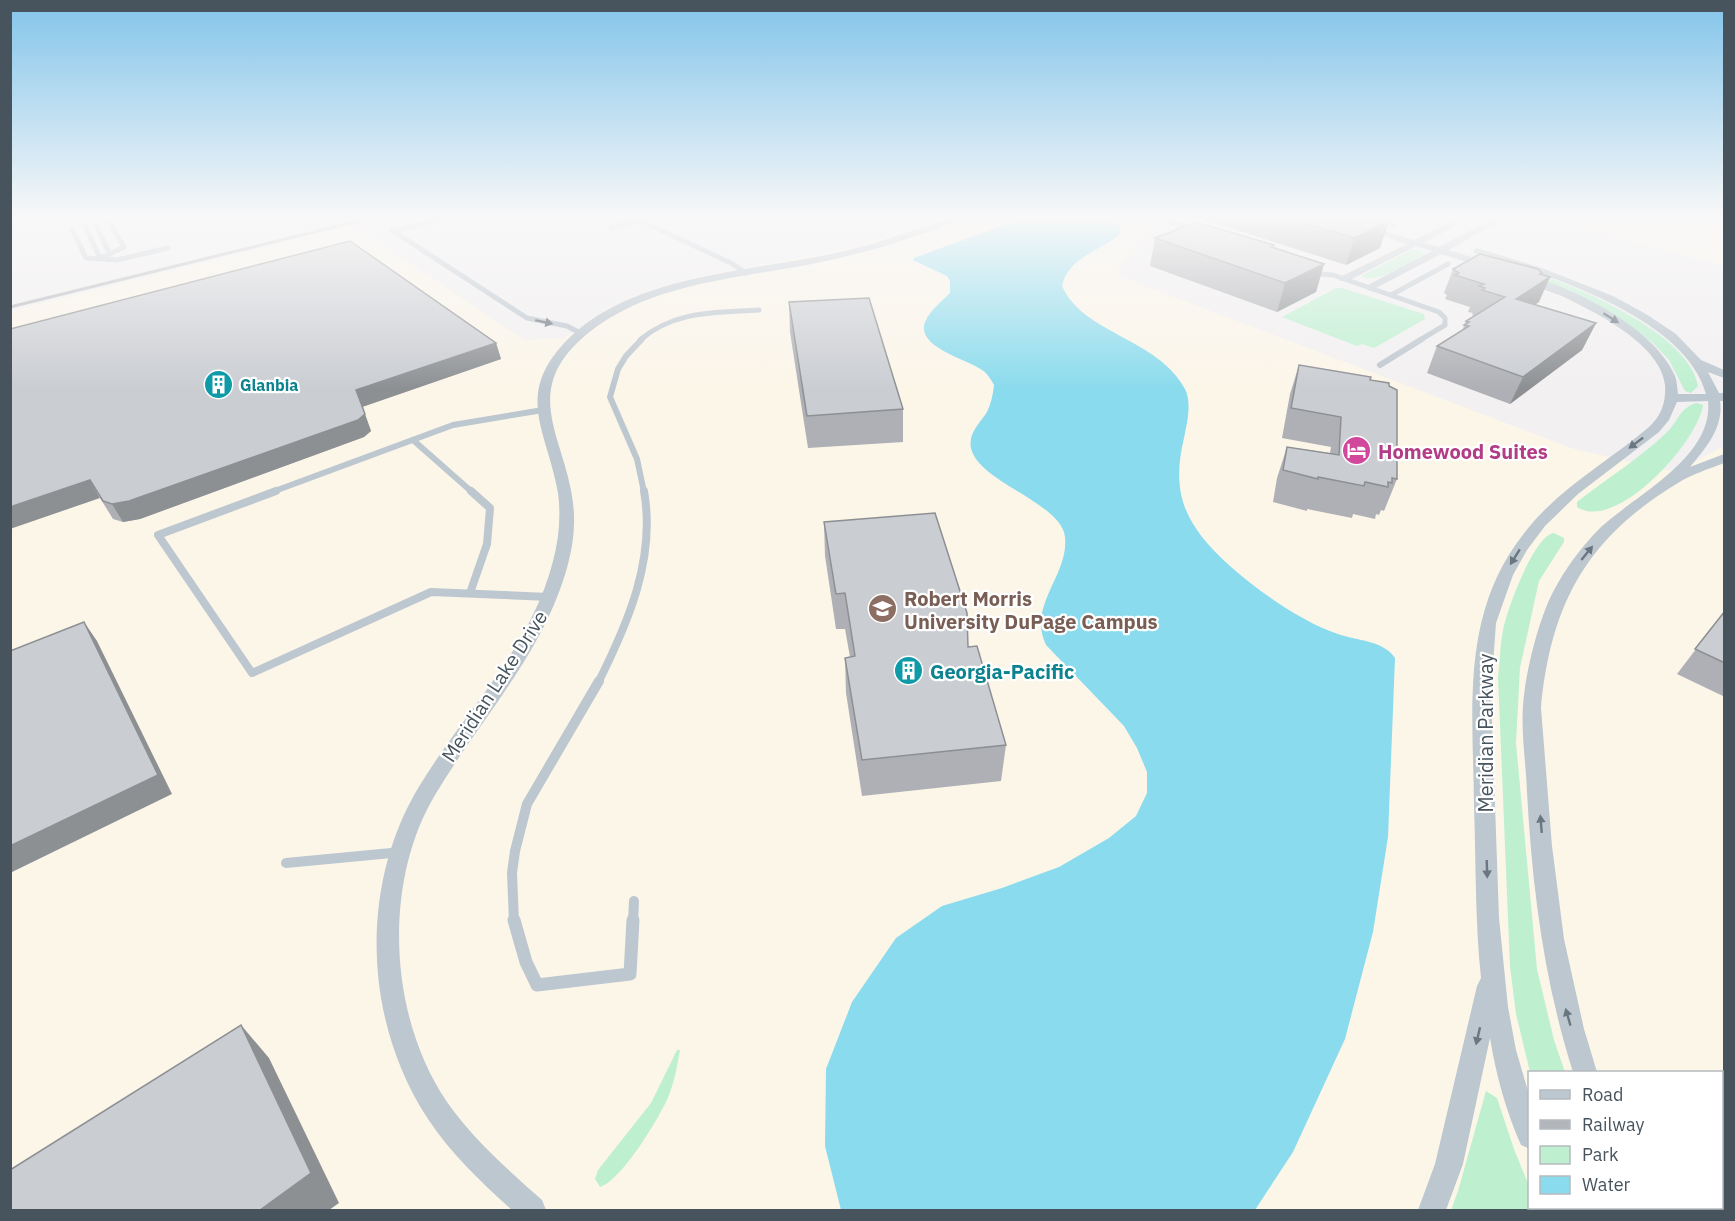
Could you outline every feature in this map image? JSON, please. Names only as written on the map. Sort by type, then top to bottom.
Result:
[{"type":"street","name":"Meridian Lake Drive","points":[[532,1210],[468,1150],[437,1111],[410,1061],[392,1001],[387,966],[389,908],[402,852],[421,800],[522,650],[544,611],[564,550],[567,512],[562,482],[544,424],[543,410],[543,389],[552,366],[582,333],[616,313],[662,293],[733,276]]},
{"type":"street","points":[[1344,279],[1350,276]]},
{"type":"street","points":[[1370,288],[1392,276]]},
{"type":"street","points":[[1523,276],[1560,291],[1631,331],[1656,356],[1670,382],[1672,398],[1720,397]]},
{"type":"street","points":[[1555,276],[1601,294],[1657,327],[1697,362],[1720,397],[1714,420],[1674,479]]},
{"type":"street","points":[[1697,362],[1725,374]]},
{"type":"street","name":"Meridian Parkway","points":[[1528,1130],[1506,1067],[1491,979],[1482,693],[1485,643],[1493,603],[1515,556],[1532,533],[1571,492],[1659,425],[1672,398]]},
{"type":"street","points":[[1586,1071],[1561,991],[1551,931],[1532,708],[1535,678],[1560,594],[1577,565],[1610,527],[1674,479],[1725,458]]},
{"type":"street","name":"Meridian Parkway","points":[[1432,1210],[1449,1164],[1491,979]]},
{"type":"lane","points":[[462,276],[527,318],[567,326],[582,333]]},
{"type":"lane","points":[[1336,276],[1439,312],[1445,318],[1445,325],[1380,365]]},
{"type":"lane","points":[[1391,295],[1426,276]]},
{"type":"lane","points":[[634,901],[630,974],[537,985],[525,964],[509,884],[518,829],[527,804],[613,657],[646,560],[649,528],[640,467],[610,397],[611,385],[627,354],[649,334],[673,320],[689,315],[759,310]]},
{"type":"lane","points":[[543,410],[465,422],[158,535],[252,673],[431,592],[549,597]]},
{"type":"lane","points":[[413,440],[490,508],[487,544],[470,593]]},
{"type":"lane","points":[[286,863],[402,852]]},
{"type":"shaded area","points":[[150,276],[429,276],[524,340],[564,338],[605,311],[653,290],[703,276],[1119,276],[1574,449],[1676,472],[1724,446],[1724,1210],[11,1210],[10,311]]},
{"type":"green space","points":[[1361,276],[1384,276],[1375,278]]},
{"type":"green space","points":[[1528,276],[1544,276],[1560,282],[1598,298],[1634,318],[1665,339],[1687,362],[1698,386],[1691,393],[1685,391],[1669,360],[1653,343],[1612,313]]},
{"type":"green space","points":[[1336,288],[1424,314],[1425,319],[1374,348],[1362,344],[1357,346],[1282,317]]},
{"type":"green space","points":[[1696,403],[1703,405],[1698,421],[1687,440],[1653,480],[1633,496],[1612,507],[1593,512],[1577,507],[1577,502],[1649,448],[1670,429],[1684,411]]},
{"type":"green space","points":[[1554,533],[1564,538],[1564,542],[1539,581],[1520,668],[1516,743],[1537,969],[1554,1040],[1565,1071],[1530,1071],[1516,1014],[1510,967],[1498,677],[1503,630],[1510,607],[1530,559],[1546,537]]},
{"type":"green space","points":[[677,1050],[680,1050],[675,1075],[662,1110],[628,1162],[618,1174],[600,1187],[595,1179],[598,1170],[651,1103]]},
{"type":"green space","points":[[1486,1091],[1497,1098],[1528,1184],[1528,1209],[1540,1210],[1451,1210]]},
{"type":"water","points":[[947,276],[1065,276],[1062,286],[1072,302],[1086,315],[1157,358],[1173,372],[1185,389],[1188,413],[1180,459],[1181,494],[1193,524],[1215,552],[1281,605],[1324,629],[1377,644],[1395,658],[1388,837],[1373,932],[1345,1039],[1293,1152],[1255,1210],[841,1210],[825,1146],[826,1069],[852,1002],[896,938],[942,906],[1002,888],[1059,867],[1109,838],[1136,816],[1147,793],[1147,772],[1124,726],[1046,645],[1042,630],[1042,617],[1065,551],[1065,537],[1060,525],[1036,503],[988,471],[977,460],[971,448],[971,438],[987,412],[994,385],[982,370],[942,350],[926,336],[924,328],[927,318],[950,293],[950,281]]},
{"type":"building","name":"Glanbia","points":[[215,276],[400,276],[496,343],[356,390],[365,414],[358,420],[129,501],[112,504],[103,501],[90,480],[10,507],[10,329]]},
{"type":"building","points":[[1265,276],[1299,276],[1285,283]]},
{"type":"building","points":[[1458,276],[1550,277],[1516,299],[1596,323],[1523,377],[1437,346],[1469,326],[1464,325],[1469,322],[1466,321],[1505,297],[1482,290],[1485,288],[1479,286],[1484,284]]},
{"type":"building","points":[[869,298],[903,409],[807,416],[789,302]]},
{"type":"building","points":[[1299,365],[1371,377],[1370,380],[1389,383],[1389,386],[1397,390],[1397,479],[1392,478],[1392,483],[1388,482],[1388,487],[1365,482],[1364,486],[1318,477],[1318,479],[1283,470],[1287,447],[1339,455],[1341,417],[1291,408]]},
{"type":"building","name":"Georgia-Pacific","points":[[935,513],[967,613],[968,647],[977,646],[1006,745],[862,760],[845,658],[855,656],[845,593],[836,594],[824,522]]},
{"type":"building","points":[[1725,611],[1725,663],[1695,649]]},
{"type":"building","points":[[84,622],[158,775],[10,846],[10,651]]},
{"type":"building","points":[[241,1025],[311,1173],[260,1210],[10,1210],[10,1170]]},
{"type":"railway","points":[[10,307],[135,276]]},
{"type":"place","name":"Glanbia","points":[[219,385]]},
{"type":"place","name":"Homewood Suites","points":[[1357,451]]},
{"type":"place","name":"Robert Morris University DuPage Campus","points":[[883,609]]},
{"type":"place","name":"Georgia-Pacific","points":[[909,671]]}]
